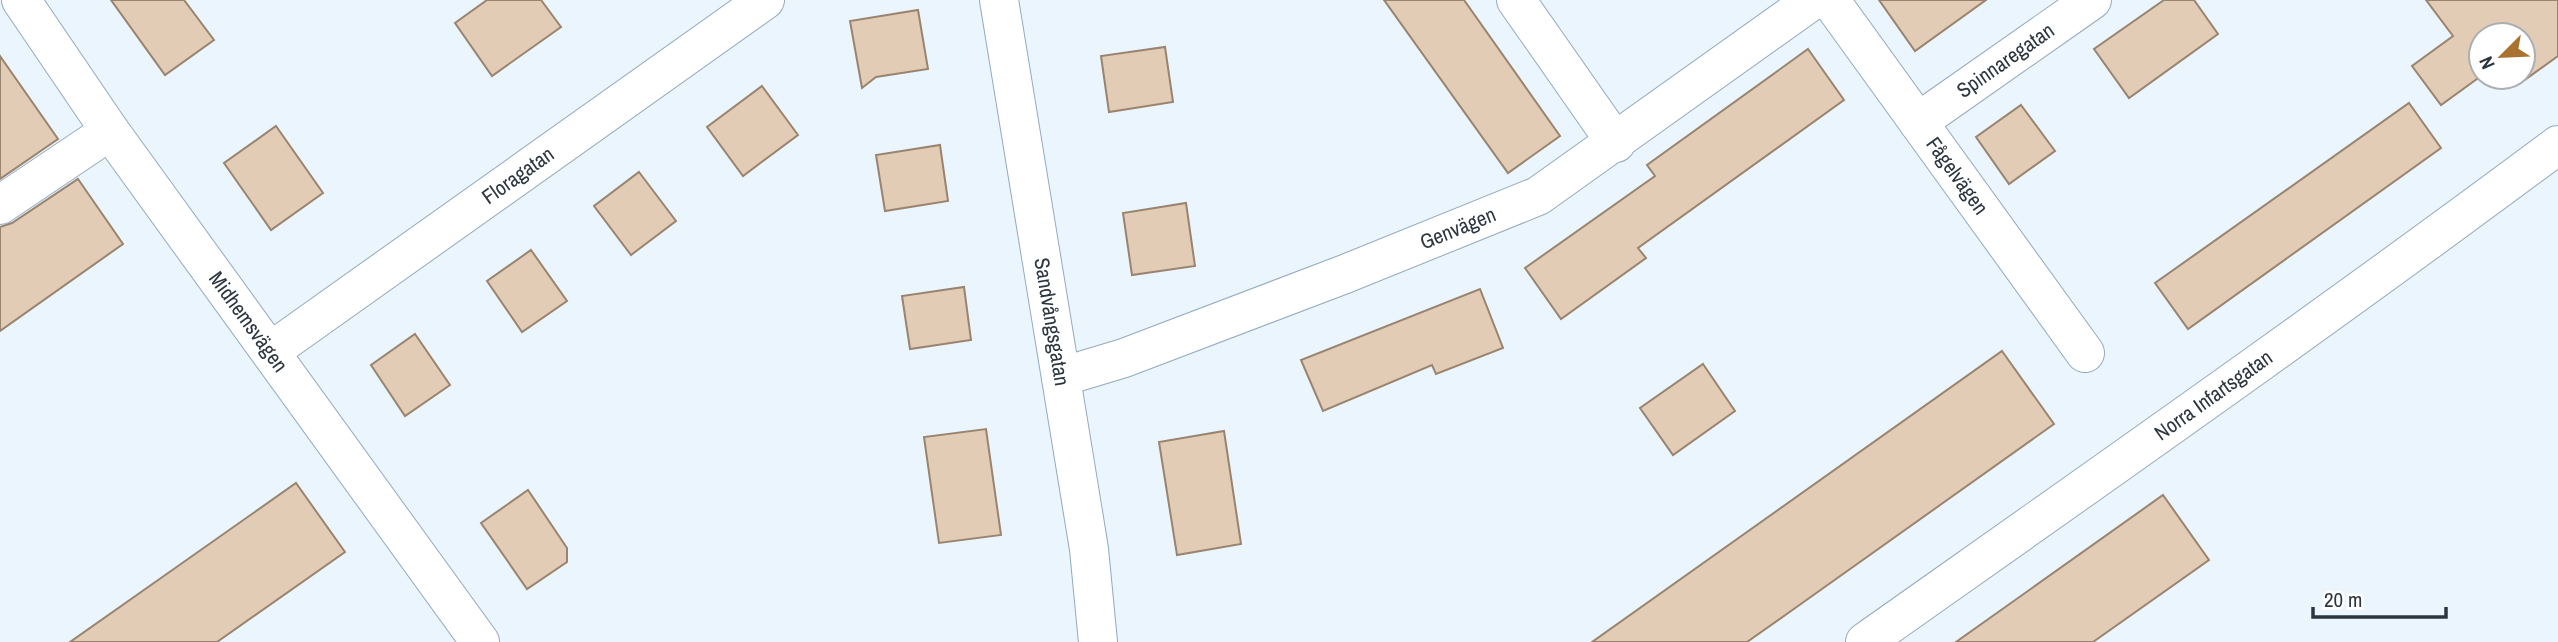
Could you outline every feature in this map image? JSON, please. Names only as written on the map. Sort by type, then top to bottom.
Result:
[{"type":"street","name":"Midhemsvägen","points":[[21,0],[110,131],[480,642]]},
{"type":"street","name":"Floragatan","points":[[271,351],[765,0]]},
{"type":"street","name":"Sandvångsgatan","points":[[999,0],[1088,549],[1098,642]]},
{"type":"street","points":[[1516,0],[1616,143]]},
{"type":"street","name":"Genvägen","points":[[1061,377],[1137,354],[1538,196],[1616,143],[1813,0]]},
{"type":"street","name":"Fågelvägen","points":[[1830,0],[2085,353]]},
{"type":"street","name":"Spinnaregatan","points":[[1918,122],[2092,0]]},
{"type":"street","points":[[0,205],[110,131]]},
{"type":"street","name":"Norra Infartsgatan","points":[[1865,642],[2208,399],[2558,145]]},
{"type":"building","points":[[111,0],[184,0],[214,40],[165,75]]},
{"type":"building","points":[[487,0],[541,0],[561,27],[492,76],[455,23]]},
{"type":"building","points":[[1384,0],[1464,0],[1560,136],[1508,173]]},
{"type":"building","points":[[1879,0],[1986,0],[1915,51]]},
{"type":"building","points":[[2164,0],[2194,0],[2218,34],[2129,98],[2094,49]]},
{"type":"building","points":[[2426,0],[2558,0],[2558,56],[2537,71],[2537,21],[2467,21],[2467,86],[2441,105],[2412,66],[2453,36]]},
{"type":"building","points":[[918,10],[928,69],[876,77],[862,88],[850,21]]},
{"type":"building","points":[[1165,47],[1173,102],[1109,112],[1101,56]]},
{"type":"building","points":[[1808,49],[1844,100],[1638,248],[1646,258],[1561,319],[1525,268],[1655,176],[1647,165]]},
{"type":"building","points":[[0,56],[58,139],[0,179]]},
{"type":"building","points":[[762,86],[798,135],[743,176],[707,127]]},
{"type":"building","points":[[2409,103],[2441,148],[2188,329],[2155,283]]},
{"type":"building","points":[[2021,105],[2055,151],[2009,184],[1976,137]]},
{"type":"building","points":[[276,126],[323,193],[271,230],[224,163]]},
{"type":"building","points":[[940,145],[948,201],[885,211],[876,155]]},
{"type":"building","points":[[639,172],[676,221],[631,255],[594,206]]},
{"type":"building","points":[[78,179],[123,244],[0,331],[0,227],[12,223]]},
{"type":"building","points":[[1186,203],[1195,266],[1132,275],[1123,213]]},
{"type":"building","points":[[531,250],[567,301],[522,332],[487,281]]},
{"type":"building","points":[[964,287],[971,340],[910,349],[902,296]]},
{"type":"building","points":[[1480,289],[1503,348],[1436,374],[1432,365],[1323,411],[1301,360]]},
{"type":"building","points":[[415,334],[450,385],[405,416],[371,365]]},
{"type":"building","points":[[2002,351],[2054,424],[1791,611],[1747,642],[1592,642]]},
{"type":"building","points":[[1703,364],[1735,411],[1673,455],[1640,408]]},
{"type":"building","points":[[986,429],[1001,535],[939,543],[924,437]]},
{"type":"building","points":[[1224,431],[1241,544],[1177,555],[1159,442]]},
{"type":"building","points":[[296,483],[345,552],[217,642],[70,642]]},
{"type":"building","points":[[528,490],[567,548],[567,562],[527,589],[481,523]]},
{"type":"building","points":[[2163,495],[2209,560],[2093,642],[1956,642]]}]
